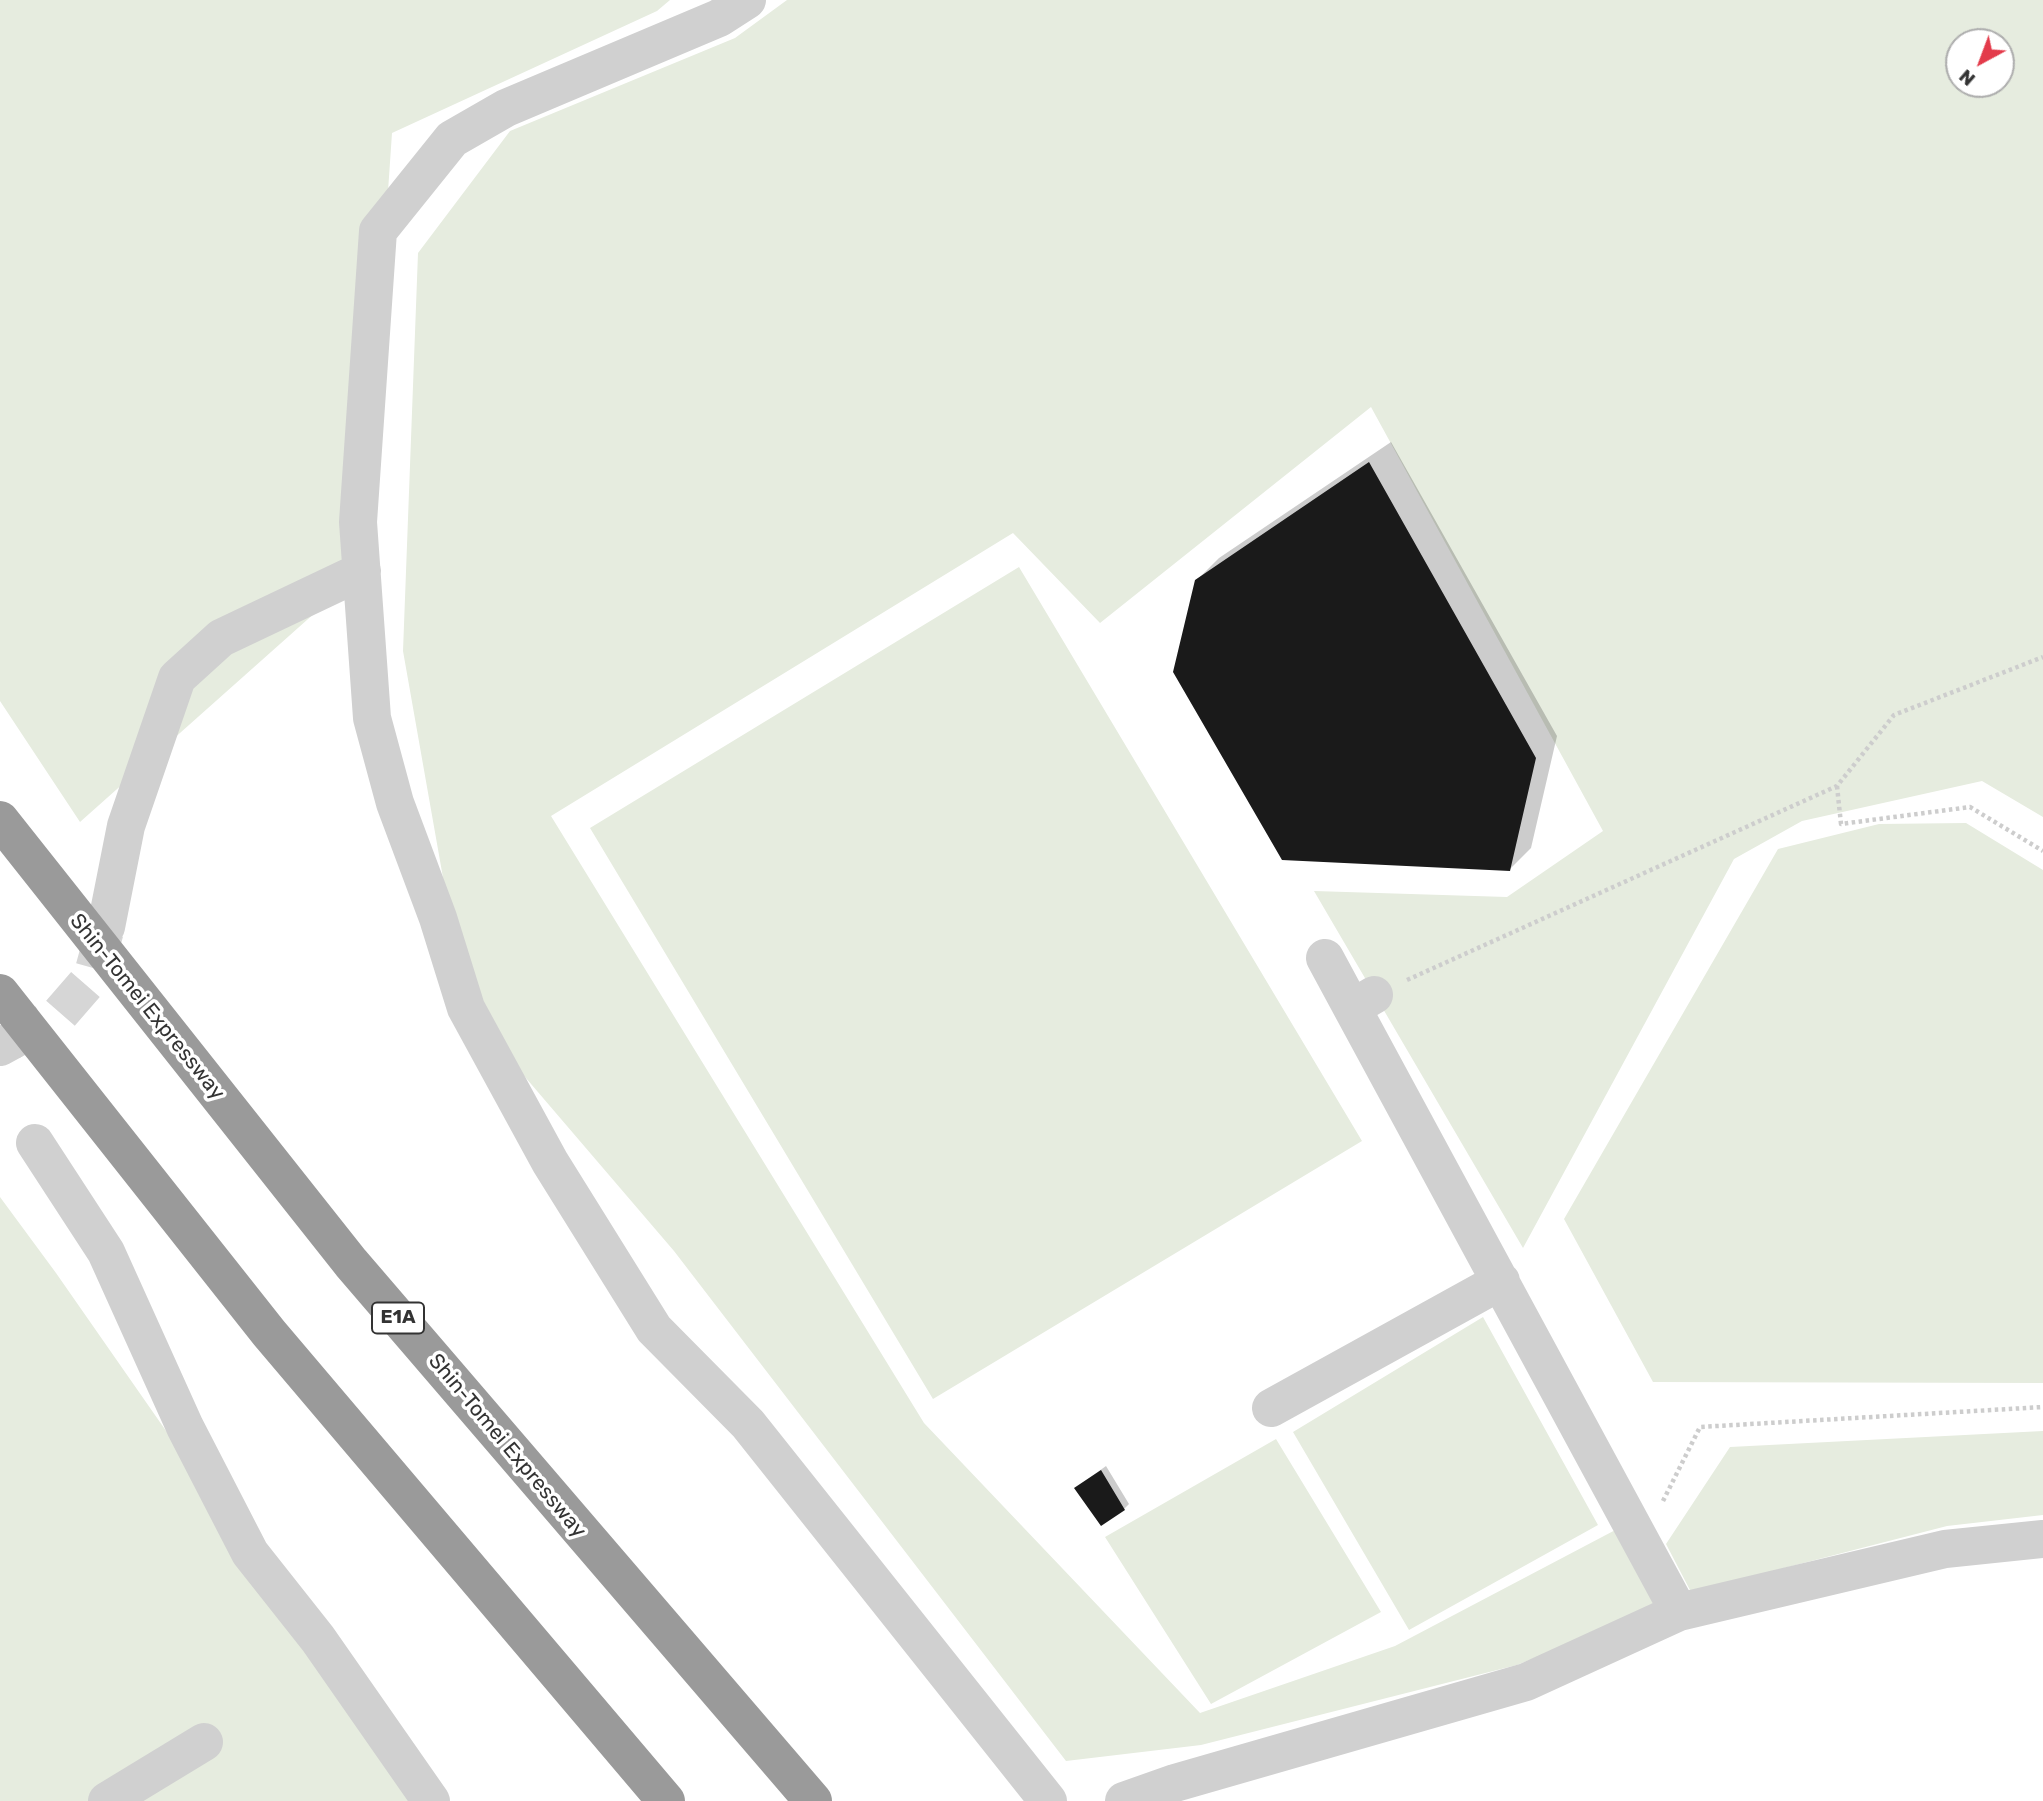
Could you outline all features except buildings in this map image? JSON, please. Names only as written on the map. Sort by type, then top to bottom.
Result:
[{"type":"highway","name":"Shin-Tomei Expressway","points":[[0,820],[351,1263],[813,1801]]},
{"type":"highway","points":[[0,993],[269,1333],[666,1801]]},
{"type":"street","points":[[747,0],[719,18],[506,108],[452,139],[378,231],[358,522],[372,718],[395,803],[438,918],[466,1008],[550,1162],[654,1329],[748,1424],[1048,1801]]},
{"type":"street","points":[[106,927],[126,827],[177,678],[221,638],[362,571]]},
{"type":"street","points":[[1325,958],[1363,1001],[1501,1281],[1679,1612]]},
{"type":"street","points":[[35,1143],[106,1252],[185,1427],[250,1553],[318,1639],[431,1801]]},
{"type":"street","points":[[1271,1408],[1501,1281]]},
{"type":"street","points":[[1124,1801],[1175,1783],[1526,1682],[1679,1612],[1945,1549],[2043,1539]]},
{"type":"street","points":[[107,1801],[204,1742]]},
{"type":"path","points":[[1363,1001],[1837,786],[1894,715],[2043,657]]},
{"type":"path","points":[[1837,786],[1841,824],[1970,807],[2043,852]]},
{"type":"path","points":[[1643,1543],[1700,1427],[2043,1407]]},
{"type":"shaded area","points":[[0,0],[670,0],[657,11],[392,133],[362,571],[80,822],[0,701]]},
{"type":"shaded area","points":[[787,0],[2043,0],[2043,817],[1982,781],[1802,821],[1734,859],[1523,1248],[1314,891],[1507,897],[1603,831],[1371,407],[1100,623],[1013,533],[551,816],[924,1423],[1200,1713],[1395,1646],[1621,1527],[1662,1606],[1517,1665],[1201,1745],[1066,1761],[674,1251],[466,1008],[403,651],[418,253],[510,131],[735,38]]},
{"type":"shaded area","points":[[1019,567],[1362,1141],[933,1399],[590,828]]},
{"type":"shaded area","points":[[1966,823],[2043,870],[2043,1383],[1653,1382],[1564,1219],[1778,849],[1879,824]]},
{"type":"shaded area","points":[[0,1197],[56,1273],[424,1801],[0,1801]]},
{"type":"shaded area","points":[[1483,1317],[1598,1525],[1409,1630],[1293,1432]]},
{"type":"shaded area","points":[[2043,1431],[2043,1515],[1947,1526],[1691,1592],[1666,1544],[1730,1447]]},
{"type":"shaded area","points":[[1276,1439],[1381,1612],[1211,1704],[1105,1537]]},
{"type":"tunnel","points":[[11,1041],[58,1016],[92,977],[106,927]]}]
